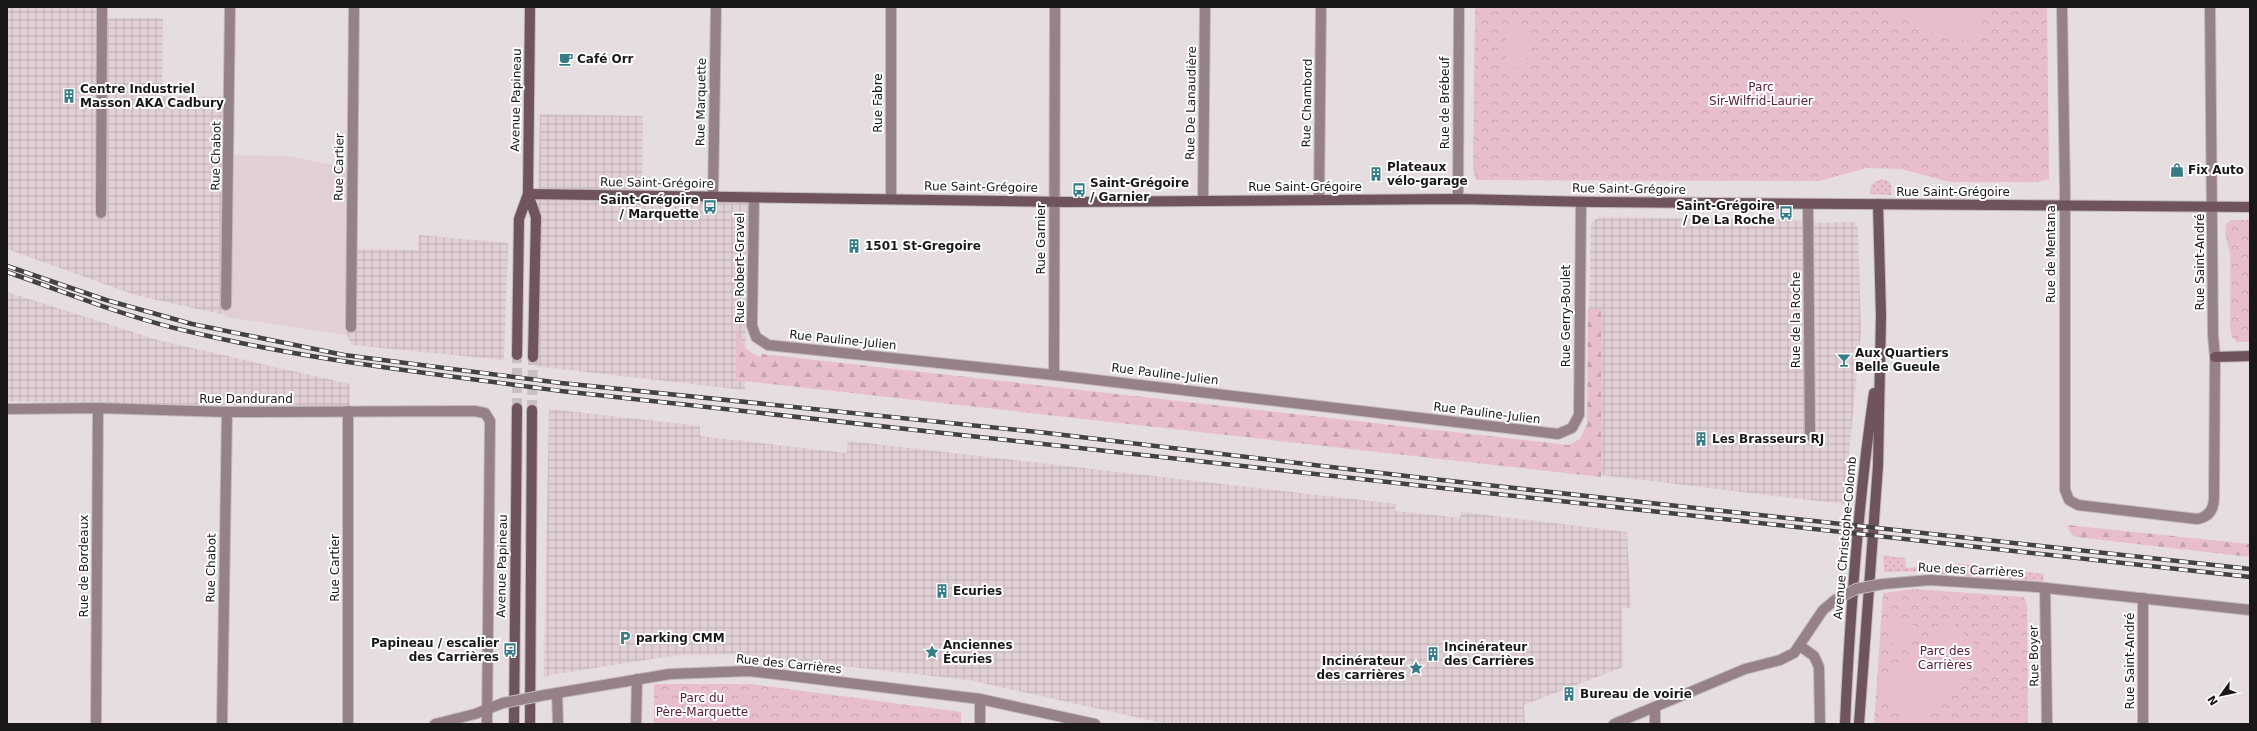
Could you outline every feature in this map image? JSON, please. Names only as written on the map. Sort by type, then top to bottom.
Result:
[{"type":"main road","name":"Avenue Papineau","points":[[530,7],[528,194],[536,216],[533,357]]},
{"type":"main road","name":"Avenue Papineau","points":[[518,355],[518,219],[528,194]]},
{"type":"main road","name":"Rue Saint-Grégoire","points":[[528,194],[1054,202],[1458,199],[1581,202],[2250,207]]},
{"type":"main road","name":"Avenue Christophe-Colomb","points":[[1859,724],[1878,466],[1879,355],[1881,315],[1878,204]]},
{"type":"main road","name":"Avenue Christophe-Colomb","points":[[1845,724],[1852,607],[1864,463],[1879,355]]},
{"type":"main road","points":[[2215,357],[2250,356]]},
{"type":"main road","name":"Avenue Papineau","points":[[514,724],[517,408]]},
{"type":"main road","points":[[530,724],[532,410]]},
{"type":"street","points":[[101,213],[102,7]]},
{"type":"street","name":"Rue Chabot","points":[[226,305],[230,7]]},
{"type":"street","name":"Rue Cartier","points":[[351,327],[354,7]]},
{"type":"street","name":"Rue Marquette","points":[[713,197],[716,7]]},
{"type":"street","name":"Rue Fabre","points":[[891,7],[891,199]]},
{"type":"street","name":"Rue Garnier","points":[[1054,375],[1055,7]]},
{"type":"street","name":"Rue De Lanaudière","points":[[1203,200],[1205,7]]},
{"type":"street","name":"Rue Chambord","points":[[1319,200],[1321,7]]},
{"type":"street","name":"Rue de Brébeuf","points":[[1458,199],[1459,7]]},
{"type":"street","name":"Rue de Mentana","points":[[2062,7],[2064,483],[2066,494],[2069,500],[2082,506],[2189,518],[2200,518],[2208,514]]},
{"type":"street","name":"Rue Saint-André","points":[[2208,514],[2213,507],[2214,497],[2215,357],[2213,335],[2210,7]]},
{"type":"street","name":"Rue Robert-Gravel","points":[[754,198],[752,326],[756,338]]},
{"type":"street","name":"Rue Gerry-Boulet","points":[[1572,428],[1578,415],[1581,202]]},
{"type":"street","name":"Rue de la Roche","points":[[1808,204],[1810,436]]},
{"type":"street","name":"Rue Pauline-Julien","points":[[756,338],[768,345],[1054,375],[1558,434],[1572,428]]},
{"type":"street","name":"Rue Dandurand","points":[[7,409],[98,408],[227,412],[348,411],[485,413]]},
{"type":"street","name":"Rue de Bordeaux","points":[[96,724],[98,408]]},
{"type":"street","name":"Rue Cartier","points":[[348,411],[348,724]]},
{"type":"street","name":"Rue Chabot","points":[[222,724],[227,412]]},
{"type":"street","name":"Avenue Papineau","points":[[485,413],[490,421],[487,724]]},
{"type":"street","name":"Rue des Carrières","points":[[1614,724],[1745,669],[1780,660],[1794,653],[1823,610],[1835,600],[1856,589],[1883,584],[1930,580],[2045,588],[2250,610]]},
{"type":"street","name":"Rue Boyer","points":[[2045,588],[2047,724]]},
{"type":"street","name":"Rue Saint-André","points":[[2143,598],[2143,724]]},
{"type":"street","points":[[1800,646],[1814,656],[1819,667],[1820,724]]},
{"type":"street","name":"Rue des Carrières","points":[[435,724],[503,703],[637,679],[670,674],[748,671],[980,699],[1095,724]]},
{"type":"street","points":[[636,724],[637,679]]},
{"type":"street","points":[[558,693],[558,724]]},
{"type":"street","points":[[980,699],[980,724]]},
{"type":"street","points":[[1655,707],[1655,724]]},
{"type":"shaded area","points":[[7,7],[102,7],[103,18],[163,18],[162,96],[225,97],[225,315],[135,295],[7,249]]},
{"type":"shaded area","points":[[540,114],[643,116],[642,193],[748,196],[745,390],[534,366]]},
{"type":"shaded area","points":[[226,155],[288,156],[352,169],[347,335],[225,317]]},
{"type":"shaded area","points":[[1599,217],[1790,220],[1821,223],[1854,222],[1858,228],[1861,332],[1844,504],[1600,475],[1589,309],[1591,223]]},
{"type":"shaded area","points":[[419,235],[508,243],[504,360],[352,345],[347,335],[351,249],[418,250]]},
{"type":"shaded area","points":[[7,292],[161,341],[350,384],[350,408],[7,401]]},
{"type":"shaded area","points":[[549,409],[700,426],[700,436],[846,453],[848,441],[1396,504],[1395,511],[1460,518],[1461,512],[1627,532],[1631,608],[1622,608],[1623,667],[1524,705],[1525,724],[1167,724],[969,680],[735,654],[677,655],[544,676]]},
{"type":"green space","name":"Parc Sir-Wilfrid-Laurier","points":[[1475,7],[2047,7],[2049,179],[2038,182],[1950,182],[1901,169],[1867,168],[1819,181],[1476,180],[1473,169]]},
{"type":"green space","points":[[1878,7],[1981,7],[1979,43],[1952,38],[1927,30]]},
{"type":"green space","points":[[1506,29],[1528,30],[1527,68],[1506,68]]},
{"type":"green space","points":[[1881,179],[1890,184],[1892,189],[1891,195],[1870,194],[1871,185]]},
{"type":"green space","points":[[2231,220],[2250,220],[2250,342],[2237,342],[2232,337],[2230,327],[2230,257],[2225,229],[2226,224]]},
{"type":"green space","points":[[1588,309],[1601,309],[1601,477],[736,380],[736,332],[739,332],[743,345],[752,353],[761,357],[762,354],[1569,445],[1580,439],[1587,424]]},
{"type":"green space","points":[[2067,525],[2250,544],[2250,557],[2076,537],[2071,534]]},
{"type":"green space","points":[[1883,555],[1905,558],[1906,568],[1918,567],[1930,571],[1884,572]]},
{"type":"green space","points":[[1955,563],[2044,574],[2043,581],[1937,574],[1937,568],[1955,568]]},
{"type":"green space","name":"Parc des Carrières","points":[[1915,589],[2024,597],[2027,605],[2028,724],[1874,724],[1883,593]]},
{"type":"green space","points":[[1896,616],[1902,624],[1912,623],[1915,633],[1907,638],[1902,647],[1892,643],[1893,633],[1888,621]]},
{"type":"green space","points":[[1949,619],[1986,655],[1920,724],[1916,724],[1881,690]]},
{"type":"green space","name":"Parc du Père-Marquette","points":[[654,684],[751,684],[961,712],[961,724],[654,724]]},
{"type":"tunnel","points":[[517,355],[517,408]]},
{"type":"tunnel","points":[[532,410],[533,357]]},
{"type":"railway","points":[[7,266],[106,300],[192,324],[344,355],[561,383],[1047,433],[1423,478],[2250,569]]},
{"type":"railway","points":[[7,272],[98,305],[144,320],[191,332],[283,351],[422,373],[561,391],[2250,577]]},
{"type":"place","name":"Café Orr","points":[[566,59]]},
{"type":"place","name":"Centre Industriel Masson AKA Cadbury","points":[[69,96]]},
{"type":"place","name":"Fix Auto","points":[[2177,170]]},
{"type":"place","name":"Plateaux vélo-garage","points":[[1376,174]]},
{"type":"place","name":"Saint-Grégoire / Garnier","points":[[1079,190]]},
{"type":"place","name":"Saint-Grégoire / Marquette","points":[[710,207]]},
{"type":"place","name":"Saint-Grégoire / De La Roche","points":[[1786,213]]},
{"type":"place","name":"1501 St-Gregoire","points":[[854,246]]},
{"type":"place","name":"Aux Quartiers Belle Gueule","points":[[1844,360]]},
{"type":"place","name":"Les Brasseurs RJ","points":[[1701,439]]},
{"type":"place","name":"Ecuries","points":[[942,591]]},
{"type":"place","name":"parking CMM","points":[[625,638]]},
{"type":"place","name":"Papineau / escalier des Carrières","points":[[510,650]]},
{"type":"place","name":"Anciennes Écuries","points":[[932,652]]},
{"type":"place","name":"Incinérateur des Carrières","points":[[1433,654]]},
{"type":"place","name":"Incinérateur des carrières","points":[[1416,668]]},
{"type":"place","name":"Bureau de voirie","points":[[1569,694]]}]
